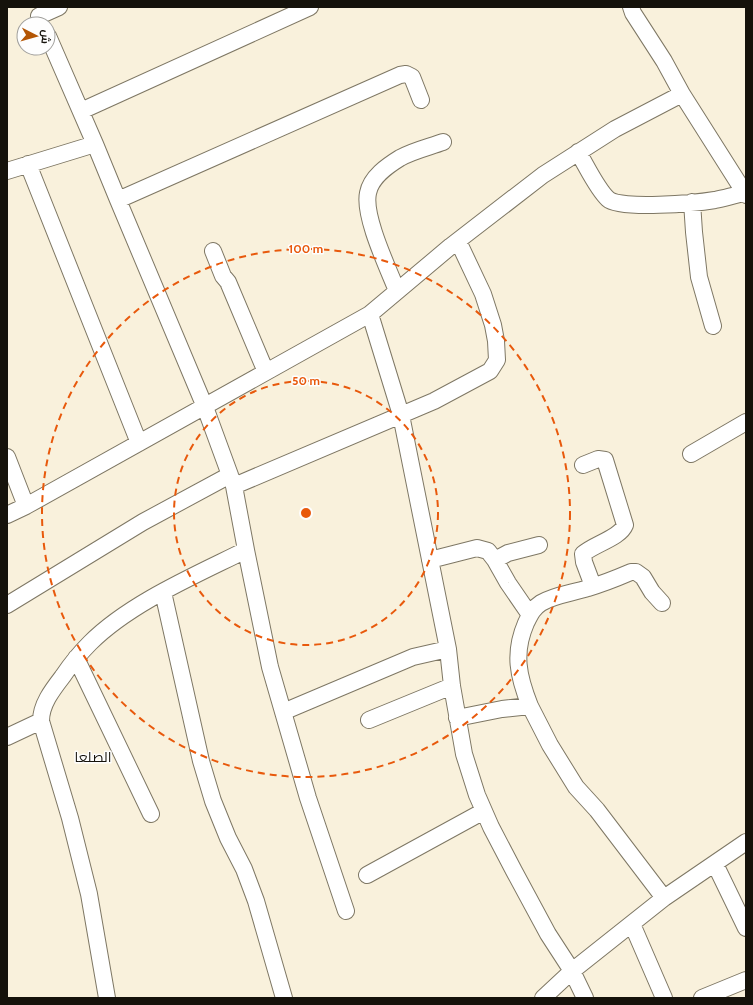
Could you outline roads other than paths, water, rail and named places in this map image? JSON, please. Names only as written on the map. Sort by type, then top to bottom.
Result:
[{"type":"street","points":[[39,16],[59,7]]},
{"type":"street","points":[[81,111],[310,7]]},
{"type":"street","points":[[578,152],[600,189],[612,202],[625,205],[648,205],[714,200],[745,194],[682,94],[631,7]]},
{"type":"street","points":[[56,54],[205,407],[232,480],[270,667],[308,798],[346,911]]},
{"type":"street","points":[[118,200],[400,75],[406,74],[412,77],[421,100]]},
{"type":"street","points":[[7,515],[205,407],[370,314],[458,240],[543,175],[615,129],[682,94]]},
{"type":"street","points":[[397,291],[371,225],[368,213],[368,192],[382,170],[401,157],[443,142]]},
{"type":"street","points":[[7,171],[95,144]]},
{"type":"street","points":[[28,164],[138,443]]},
{"type":"street","points":[[692,202],[699,276],[713,326]]},
{"type":"street","points":[[7,605],[143,522],[232,480],[434,401],[490,371],[497,360],[493,325],[483,294],[458,240]]},
{"type":"street","points":[[212,251],[223,276],[228,282],[266,372]]},
{"type":"street","points":[[370,314],[401,415],[448,649],[452,686],[464,754],[477,795],[491,828],[544,927],[572,971],[585,998]]},
{"type":"street","points":[[691,454],[746,422]]},
{"type":"street","points":[[7,457],[26,506]]},
{"type":"street","points":[[583,465],[598,459],[604,459],[606,461],[625,525],[619,532],[583,554],[584,562],[593,586]]},
{"type":"street","points":[[496,560],[508,553],[539,545]]},
{"type":"street","points":[[430,560],[477,548],[488,551],[496,560],[508,583],[530,616]]},
{"type":"street","points":[[107,998],[89,894],[70,818],[41,721],[46,700],[76,658],[103,631],[125,615],[163,592],[246,550]]},
{"type":"street","points":[[662,604],[642,577],[636,572],[631,572],[542,602],[534,608],[521,637],[518,654],[518,668],[523,688],[530,706],[550,745],[576,787],[602,816],[664,898]]},
{"type":"street","points":[[163,592],[201,761],[211,794],[228,838],[244,869],[256,902],[284,998]]},
{"type":"street","points":[[283,712],[413,657],[448,649]]},
{"type":"street","points":[[76,658],[151,814]]},
{"type":"street","points":[[369,720],[452,686]]},
{"type":"street","points":[[457,718],[530,706]]},
{"type":"street","points":[[7,736],[41,721]]},
{"type":"street","points":[[367,875],[484,810]]},
{"type":"street","points":[[545,997],[572,971],[664,898],[746,842]]},
{"type":"street","points":[[715,864],[745,923]]},
{"type":"street","points":[[632,924],[664,998]]},
{"type":"street","points":[[702,998],[746,980]]},
{"type":"district","name":"الصلعا","points":[[93,757]]}]
